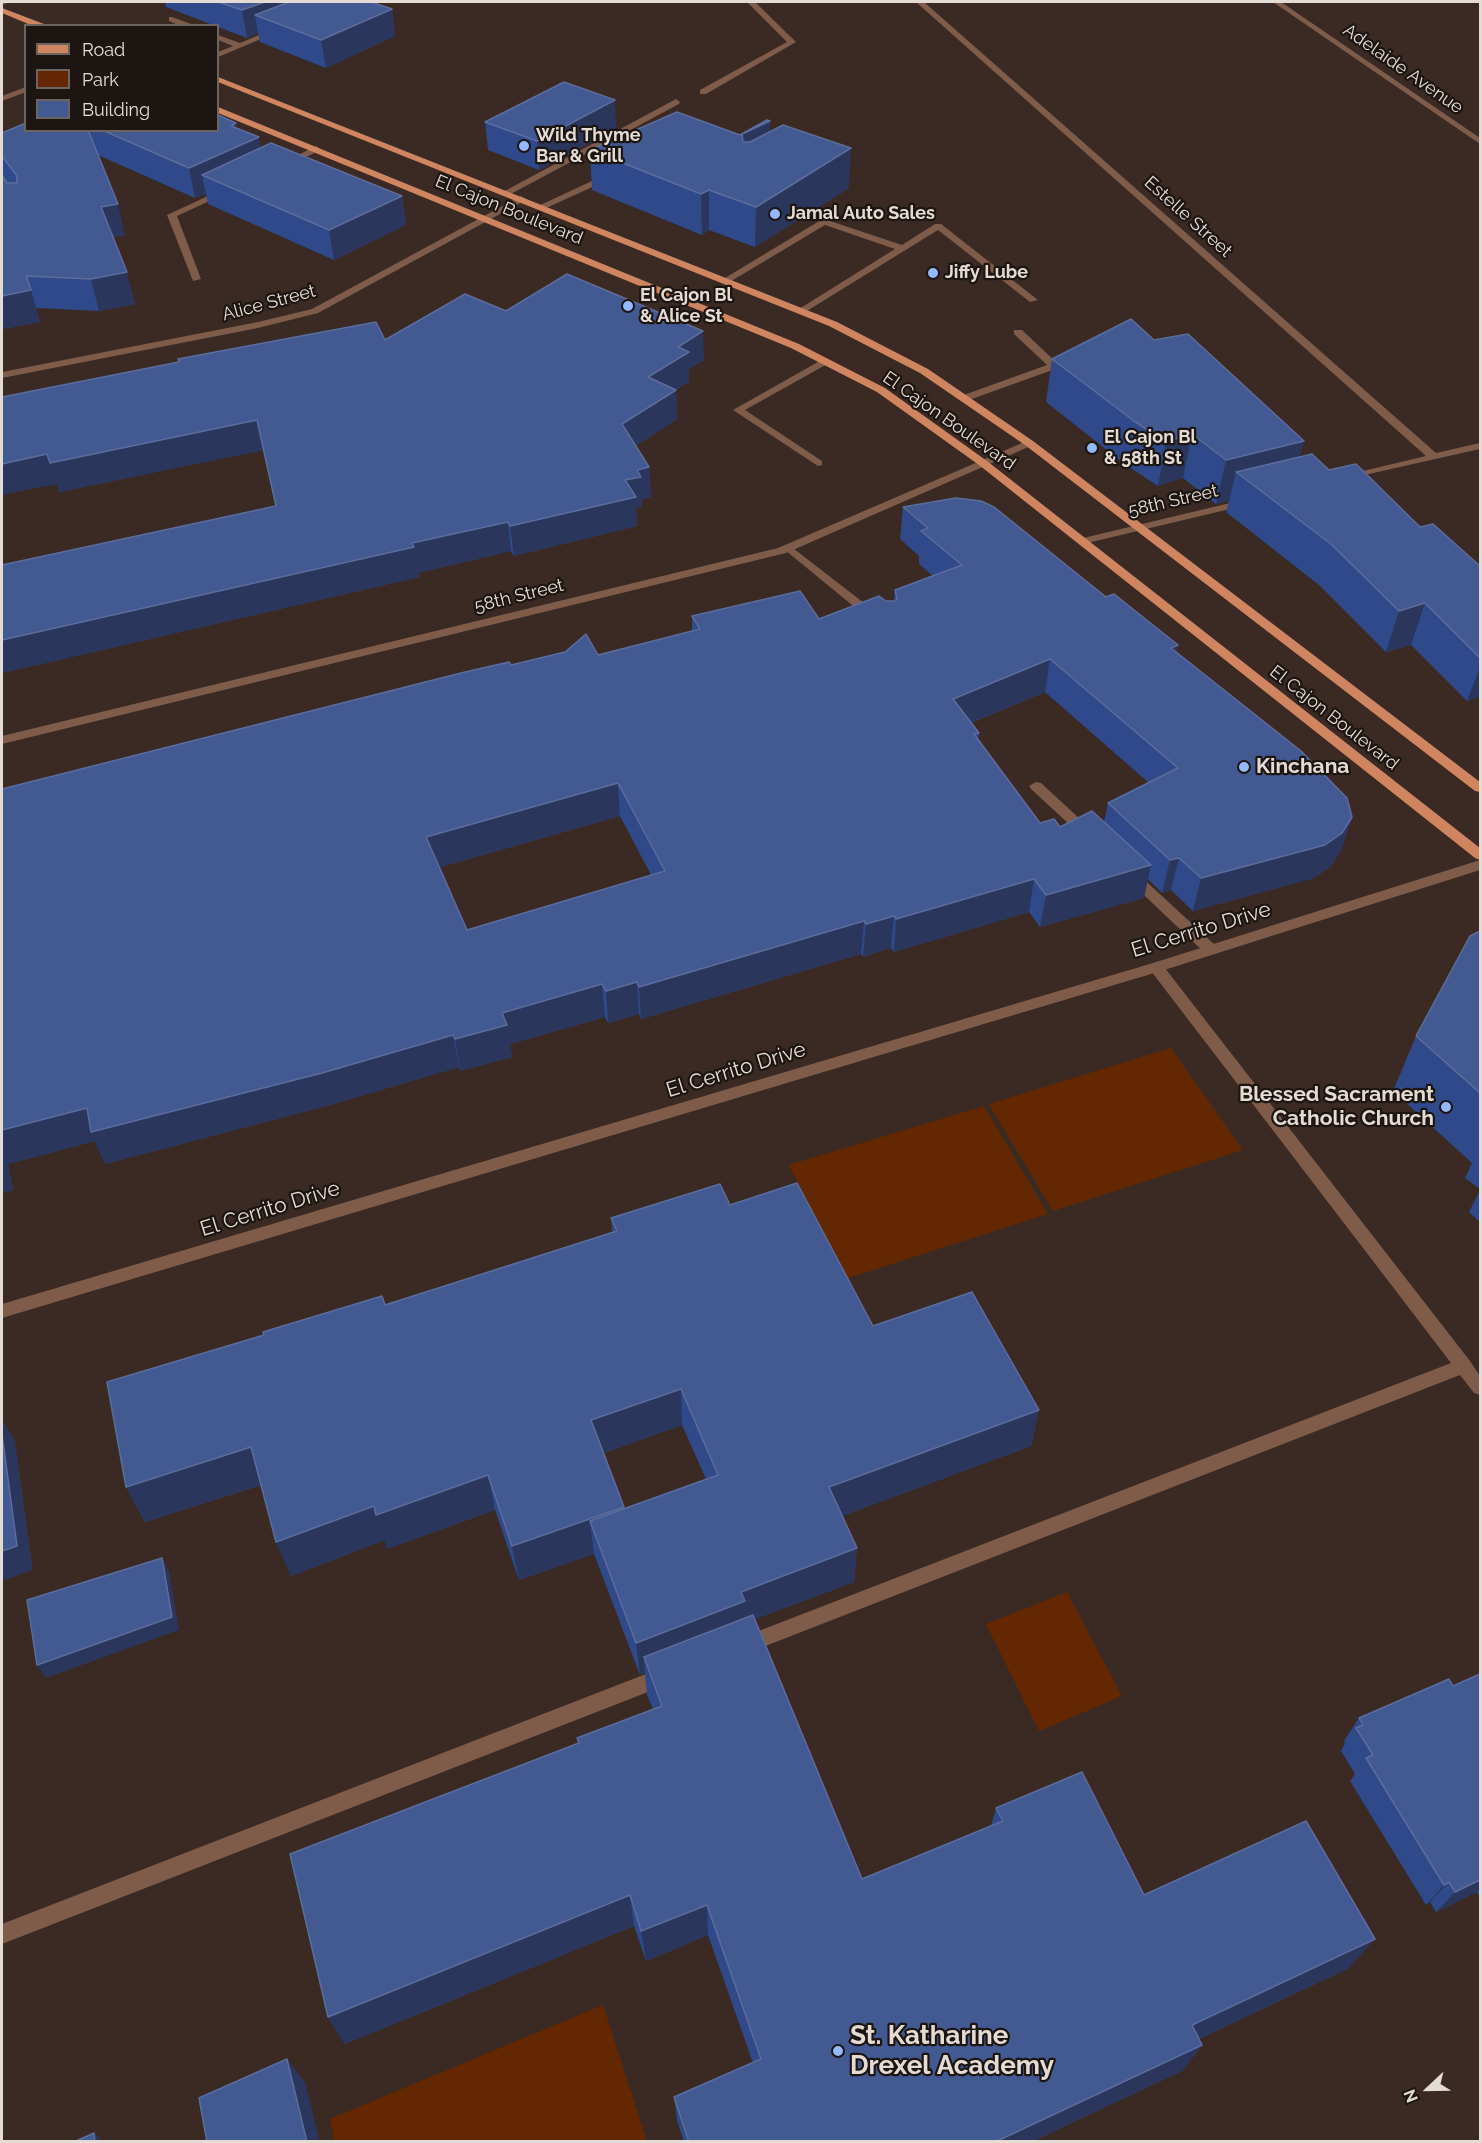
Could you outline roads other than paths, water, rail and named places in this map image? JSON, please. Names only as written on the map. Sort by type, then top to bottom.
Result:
[{"type":"main road","points":[[2,10],[36,24]]},
{"type":"main road","name":"El Cajon Boulevard","points":[[219,79],[802,311],[924,370],[1029,443],[1479,786]]},
{"type":"main road","name":"El Cajon Boulevard","points":[[219,110],[795,346],[881,390],[983,463],[1480,855]]},
{"type":"street","points":[[2,3],[6,2]]},
{"type":"street","points":[[703,92],[792,42],[751,2]]},
{"type":"street","name":"Estelle Street","points":[[920,2],[1434,457]]},
{"type":"street","name":"Adelaide Avenue","points":[[1277,2],[1480,142]]},
{"type":"street","points":[[172,19],[183,24]]},
{"type":"street","points":[[219,55],[284,28]]},
{"type":"street","points":[[219,37],[240,46]]},
{"type":"street","points":[[2,99],[24,90]]},
{"type":"street","points":[[506,193],[676,102]]},
{"type":"street","points":[[273,169],[316,149]]},
{"type":"street","points":[[541,207],[621,171]]},
{"type":"street","points":[[196,279],[172,215],[233,188]]},
{"type":"street","name":"Alice Street","points":[[2,375],[258,325],[315,311],[521,199]]},
{"type":"street","points":[[725,281],[824,222],[902,248]]},
{"type":"street","points":[[802,311],[938,226],[1033,300]]},
{"type":"street","points":[[964,398],[1054,366],[1018,332]]},
{"type":"street","points":[[818,463],[738,410],[825,361]]},
{"type":"street","name":"58th Street","points":[[2,740],[789,548],[1029,443]]},
{"type":"street","points":[[1331,482],[1480,446]]},
{"type":"street","name":"58th Street","points":[[1083,541],[1262,498]]},
{"type":"street","points":[[789,548],[879,621]]},
{"type":"street","points":[[1036,786],[1097,843]]},
{"type":"street","name":"El Cerrito Drive","points":[[2,1311],[1156,967],[1480,865]]},
{"type":"street","points":[[1123,868],[1210,950]]},
{"type":"street","points":[[1156,967],[1480,1388]]},
{"type":"street","points":[[731,1651],[1464,1366]]},
{"type":"street","points":[[2,1934],[686,1668]]},
{"type":"place","name":"Wild Thyme Bar & Grill","points":[[524,146]]},
{"type":"place","name":"Jamal Auto Sales","points":[[775,214]]},
{"type":"place","name":"Jiffy Lube","points":[[933,273]]},
{"type":"place","name":"El Cajon Bl & Alice St","points":[[628,306]]},
{"type":"place","name":"El Cajon Bl & 58th St","points":[[1092,448]]},
{"type":"place","name":"Kinchana","points":[[1244,767]]},
{"type":"place","name":"Blessed Sacrament Catholic Church","points":[[1446,1107]]},
{"type":"place","name":"St. Katharine Drexel Academy","points":[[838,2051]]}]
